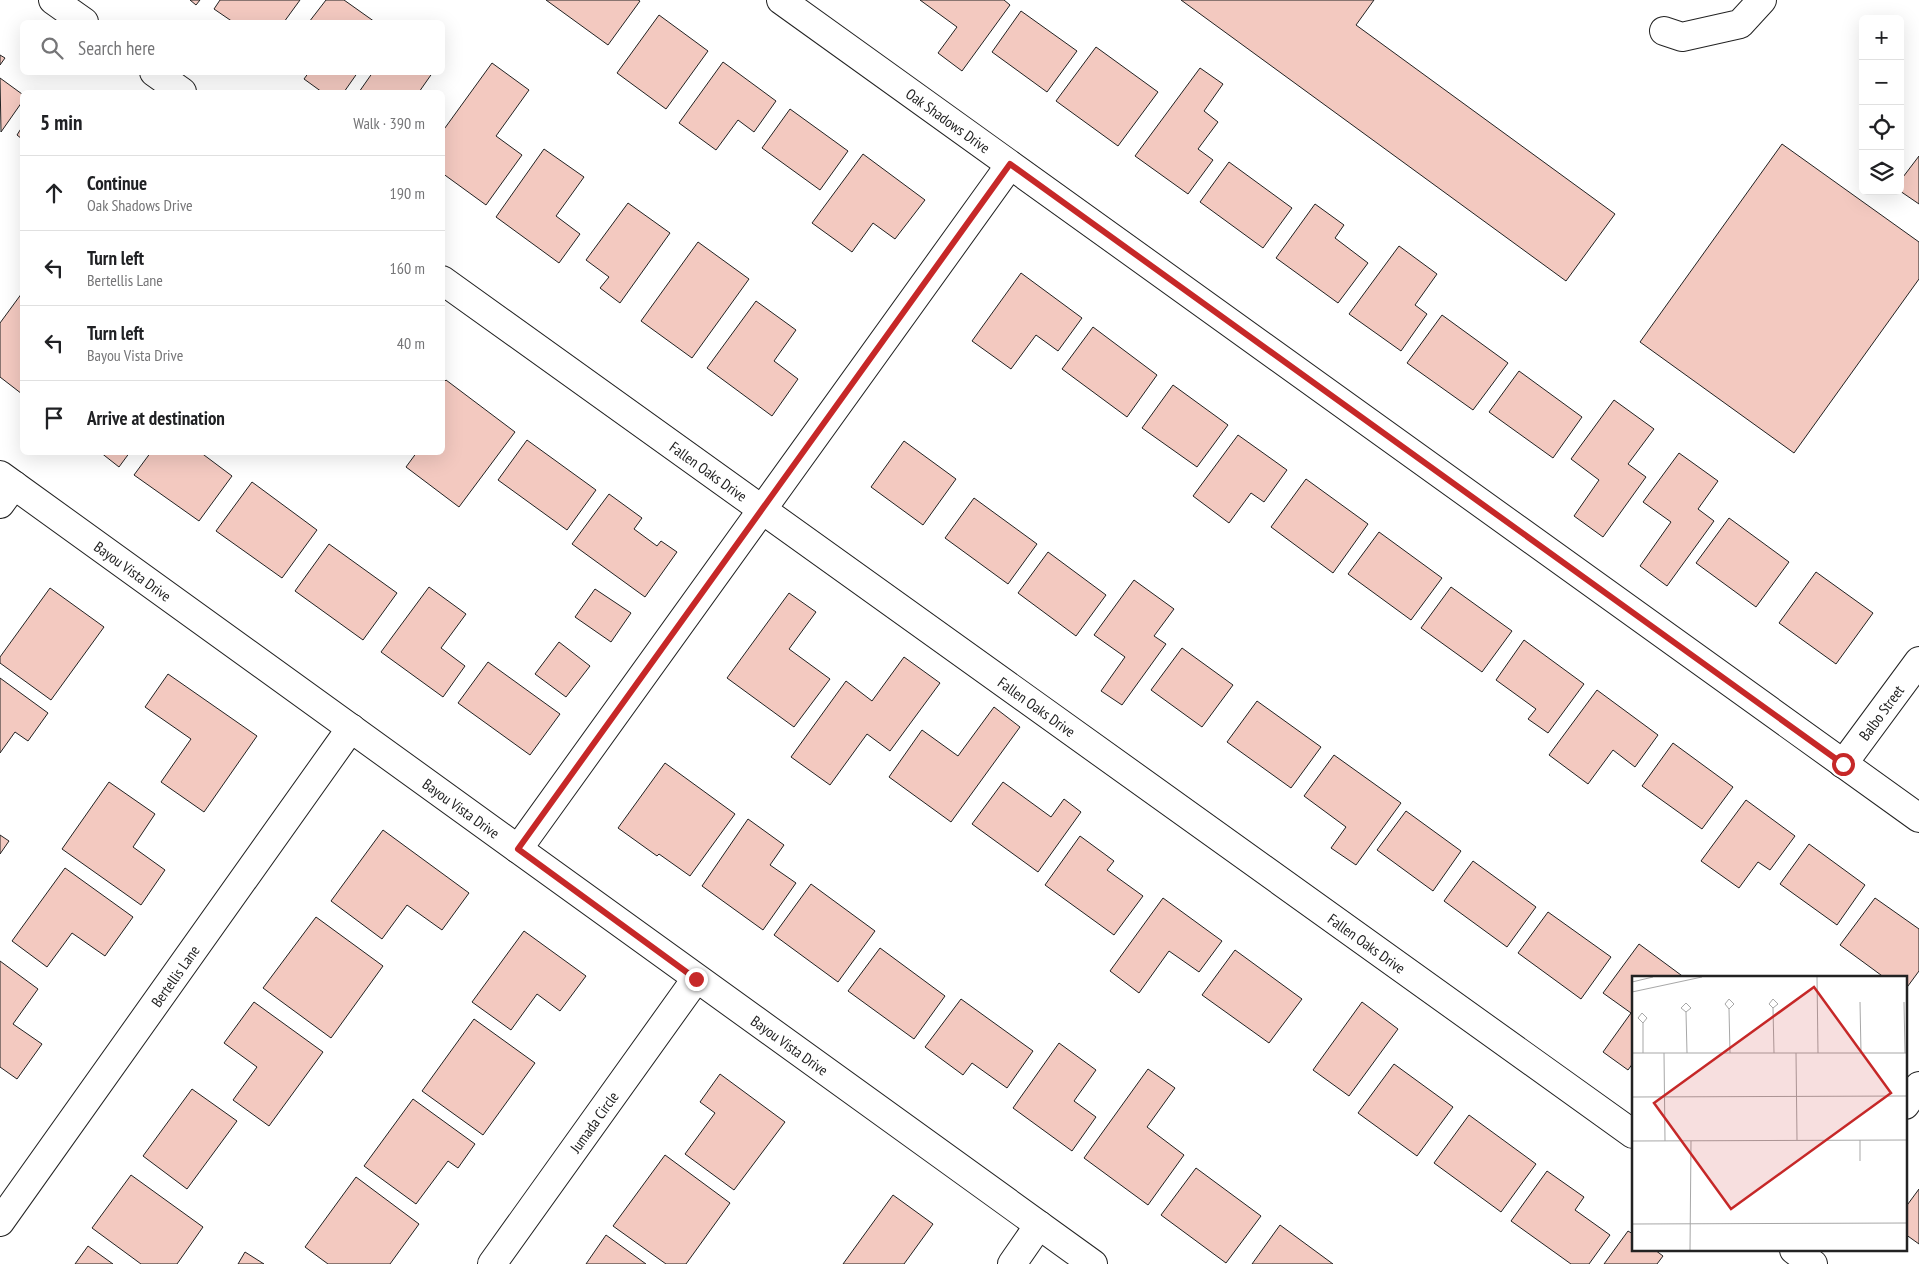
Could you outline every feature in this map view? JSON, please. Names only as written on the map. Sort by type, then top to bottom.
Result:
[{"type":"street","points":[[53,0],[81,20]]},
{"type":"street","name":"Oak Shadows Drive","points":[[781,0],[1919,818]]},
{"type":"street","points":[[1664,31],[1682,37],[1740,24],[1762,0]]},
{"type":"street","points":[[158,75],[179,90]]},
{"type":"street","points":[[518,849],[1010,164]]},
{"type":"street","name":"Fallen Oaks Drive","points":[[445,282],[1632,1133]]},
{"type":"street","name":"Bayou Vista Drive","points":[[5,488],[350,728],[1093,1264]]},
{"type":"street","name":"Balbo Street","points":[[1843,764],[1919,661]]},
{"type":"street","name":"Bertellis Lane","points":[[0,1222],[350,728]]},
{"type":"street","name":"Jumada Circle","points":[[492,1264],[696,979]]},
{"type":"street","points":[[1906,1104],[1919,1086]]},
{"type":"street","points":[[1012,1264],[1039,1225]]},
{"type":"building","points":[[190,0],[200,0],[196,5]]},
{"type":"building","points":[[220,0],[300,0],[285,20],[230,20],[214,9]]},
{"type":"building","points":[[326,0],[344,0],[372,20],[311,20]]},
{"type":"building","points":[[546,0],[638,0],[640,1],[608,45]]},
{"type":"building","points":[[920,0],[1004,0],[1010,5],[962,71],[938,53],[957,27]]},
{"type":"building","points":[[1181,0],[1374,0],[1356,25],[1615,214],[1566,281]]},
{"type":"building","points":[[1021,11],[1077,51],[1047,92],[992,52]]},
{"type":"building","points":[[659,15],[708,51],[666,109],[617,73]]},
{"type":"building","points":[[1096,47],[1158,92],[1118,146],[1056,101]]},
{"type":"building","points":[[0,55],[5,58],[0,65]]},
{"type":"building","points":[[723,62],[776,101],[754,132],[738,120],[716,150],[679,123]]},
{"type":"building","points":[[492,63],[529,90],[496,136],[522,155],[486,205],[445,175],[445,128]]},
{"type":"building","points":[[1200,68],[1223,84],[1204,111],[1218,122],[1198,149],[1213,160],[1188,194],[1135,156]]},
{"type":"building","points":[[307,75],[356,75],[345,90],[319,90],[304,79]]},
{"type":"building","points":[[371,75],[431,75],[420,90],[360,90]]},
{"type":"building","points":[[0,78],[20,93],[20,105],[1,132]]},
{"type":"building","points":[[790,109],[848,151],[820,190],[762,148]]},
{"type":"building","points":[[1782,144],[1919,242],[1919,279],[1794,453],[1640,342]]},
{"type":"building","points":[[544,149],[584,177],[556,216],[580,234],[559,263],[496,217]]},
{"type":"building","points":[[863,154],[925,200],[895,239],[873,223],[852,252],[812,223]]},
{"type":"building","points":[[1919,156],[1919,204],[1904,194],[1904,176]]},
{"type":"building","points":[[1229,162],[1292,208],[1263,248],[1200,202]]},
{"type":"building","points":[[628,203],[670,233],[620,303],[600,288],[609,277],[586,260]]},
{"type":"building","points":[[1315,204],[1344,225],[1335,238],[1368,263],[1338,303],[1276,258]]},
{"type":"building","points":[[698,242],[749,279],[692,358],[641,321]]},
{"type":"building","points":[[1399,246],[1437,274],[1415,305],[1427,314],[1401,351],[1349,314]]},
{"type":"building","points":[[1021,273],[1082,318],[1058,351],[1036,335],[1011,369],[972,341]]},
{"type":"building","points":[[20,296],[20,392],[0,377],[0,323]]},
{"type":"building","points":[[756,301],[796,330],[774,361],[798,379],[772,416],[707,368]]},
{"type":"building","points":[[1442,315],[1508,363],[1473,410],[1407,363]]},
{"type":"building","points":[[1093,327],[1157,375],[1127,417],[1062,369]]},
{"type":"building","points":[[1519,371],[1582,417],[1553,458],[1489,412]]},
{"type":"building","points":[[445,381],[515,432],[459,507],[406,467],[415,455],[445,455]]},
{"type":"building","points":[[1173,385],[1228,425],[1197,467],[1142,428]]},
{"type":"building","points":[[1614,400],[1654,429],[1628,464],[1646,477],[1603,537],[1574,516],[1599,480],[1571,459]]},
{"type":"building","points":[[1238,435],[1287,470],[1264,502],[1251,493],[1229,523],[1193,496]]},
{"type":"building","points":[[527,440],[596,490],[567,530],[498,480]]},
{"type":"building","points":[[904,441],[956,479],[923,525],[871,487]]},
{"type":"building","points":[[1679,453],[1718,481],[1698,509],[1714,521],[1667,586],[1640,566],[1671,522],[1643,502]]},
{"type":"building","points":[[104,455],[128,455],[119,467]]},
{"type":"building","points":[[149,455],[204,455],[232,476],[199,521],[134,475]]},
{"type":"building","points":[[1306,479],[1368,524],[1333,573],[1271,527]]},
{"type":"building","points":[[252,482],[317,530],[282,578],[216,531]]},
{"type":"building","points":[[609,494],[642,518],[634,529],[657,546],[661,541],[677,552],[645,597],[572,544]]},
{"type":"building","points":[[974,498],[1037,544],[1008,584],[945,538]]},
{"type":"building","points":[[1729,518],[1789,562],[1756,607],[1696,563]]},
{"type":"building","points":[[1379,532],[1442,578],[1411,620],[1348,574]]},
{"type":"building","points":[[329,544],[397,593],[363,640],[295,591]]},
{"type":"building","points":[[1048,552],[1106,595],[1076,636],[1018,593]]},
{"type":"building","points":[[1816,572],[1873,613],[1836,664],[1779,623]]},
{"type":"building","points":[[1134,580],[1174,609],[1154,636],[1166,644],[1122,705],[1101,691],[1125,657],[1094,635]]},
{"type":"building","points":[[429,587],[466,614],[441,648],[465,666],[443,697],[381,652]]},
{"type":"building","points":[[1451,587],[1512,631],[1482,672],[1421,628]]},
{"type":"building","points":[[50,588],[104,627],[51,700],[0,663],[0,657]]},
{"type":"building","points":[[595,589],[631,613],[611,642],[575,617]]},
{"type":"building","points":[[789,593],[816,612],[789,649],[830,679],[794,727],[727,678]]},
{"type":"building","points":[[1524,640],[1584,684],[1548,733],[1528,719],[1536,709],[1496,680]]},
{"type":"building","points":[[559,642],[590,666],[566,697],[535,674]]},
{"type":"building","points":[[1182,648],[1233,685],[1202,727],[1151,690]]},
{"type":"building","points":[[904,657],[940,683],[890,751],[867,734],[830,785],[791,757],[846,681],[872,701]]},
{"type":"building","points":[[488,662],[560,714],[530,755],[458,703]]},
{"type":"building","points":[[168,674],[257,736],[204,812],[161,782],[191,739],[145,707]]},
{"type":"building","points":[[0,678],[48,713],[28,741],[15,732],[0,753]]},
{"type":"building","points":[[1597,690],[1658,735],[1635,767],[1613,750],[1588,784],[1549,755]]},
{"type":"building","points":[[1257,701],[1321,747],[1291,788],[1227,742]]},
{"type":"building","points":[[994,707],[1020,727],[951,822],[889,777],[922,730],[958,756]]},
{"type":"building","points":[[1673,743],[1733,787],[1702,829],[1642,786]]},
{"type":"building","points":[[1334,755],[1401,803],[1356,865],[1331,848],[1346,827],[1304,796]]},
{"type":"building","points":[[665,763],[735,814],[690,876],[659,854],[657,856],[618,828]]},
{"type":"building","points":[[109,782],[155,814],[133,847],[165,870],[141,905],[62,849]]},
{"type":"building","points":[[1003,782],[1051,817],[1064,799],[1081,812],[1038,872],[972,824]]},
{"type":"building","points":[[1746,800],[1795,836],[1770,870],[1758,862],[1739,888],[1701,861]]},
{"type":"building","points":[[1406,811],[1461,851],[1433,891],[1377,850]]},
{"type":"building","points":[[748,819],[784,845],[770,865],[796,883],[763,930],[702,886]]},
{"type":"building","points":[[383,830],[469,893],[442,930],[407,905],[382,939],[331,901]]},
{"type":"building","points":[[0,835],[9,841],[0,854]]},
{"type":"building","points":[[1080,836],[1114,861],[1107,870],[1143,896],[1114,935],[1045,885]]},
{"type":"building","points":[[1809,844],[1865,885],[1837,925],[1780,884]]},
{"type":"building","points":[[1473,861],[1536,907],[1507,947],[1444,901]]},
{"type":"building","points":[[65,868],[133,917],[105,956],[72,933],[47,967],[12,941]]},
{"type":"building","points":[[811,884],[875,931],[838,982],[774,935]]},
{"type":"building","points":[[1163,898],[1222,941],[1199,972],[1169,951],[1139,993],[1110,971]]},
{"type":"building","points":[[1875,898],[1919,929],[1919,971],[1906,989],[1906,976],[1882,976],[1840,945]]},
{"type":"building","points":[[1548,912],[1611,957],[1581,999],[1518,953]]},
{"type":"building","points":[[316,917],[383,966],[331,1038],[263,988]]},
{"type":"building","points":[[524,931],[586,976],[560,1011],[537,994],[511,1030],[472,1002]]},
{"type":"building","points":[[1639,944],[1682,976],[1632,976],[1632,1064],[1628,1070],[1603,1052],[1631,1013],[1603,993]]},
{"type":"building","points":[[880,948],[945,996],[914,1039],[848,991]]},
{"type":"building","points":[[1235,950],[1302,999],[1269,1043],[1202,995]]},
{"type":"building","points":[[0,961],[38,989],[13,1024],[42,1044],[17,1079],[0,1067]]},
{"type":"building","points":[[961,999],[1033,1051],[1007,1088],[972,1063],[963,1075],[925,1047]]},
{"type":"building","points":[[254,1002],[323,1052],[269,1126],[233,1100],[257,1067],[224,1043]]},
{"type":"building","points":[[1362,1002],[1398,1029],[1349,1096],[1313,1070]]},
{"type":"building","points":[[474,1019],[535,1063],[483,1135],[422,1091]]},
{"type":"building","points":[[1059,1043],[1096,1070],[1074,1101],[1096,1117],[1072,1151],[1013,1108]]},
{"type":"building","points":[[1394,1064],[1453,1107],[1417,1156],[1358,1113]]},
{"type":"building","points":[[1148,1069],[1175,1088],[1147,1127],[1184,1155],[1148,1205],[1084,1158]]},
{"type":"building","points":[[720,1074],[785,1122],[734,1190],[685,1154],[715,1113],[700,1102]]},
{"type":"building","points":[[192,1089],[237,1121],[187,1189],[143,1156]]},
{"type":"building","points":[[413,1099],[475,1144],[458,1168],[448,1161],[416,1204],[364,1166]]},
{"type":"building","points":[[1469,1115],[1536,1164],[1501,1212],[1434,1163]]},
{"type":"building","points":[[665,1155],[730,1203],[686,1264],[666,1264],[613,1226]]},
{"type":"building","points":[[1196,1168],[1261,1216],[1226,1263],[1161,1215]]},
{"type":"building","points":[[1547,1171],[1584,1197],[1575,1210],[1610,1235],[1589,1264],[1571,1264],[1511,1221]]},
{"type":"building","points":[[131,1175],[203,1227],[177,1264],[141,1264],[92,1228]]},
{"type":"building","points":[[356,1177],[419,1224],[390,1264],[328,1264],[305,1247]]},
{"type":"building","points":[[1919,1189],[1919,1244],[1906,1235],[1906,1207]]},
{"type":"building","points":[[893,1195],[933,1224],[904,1264],[843,1264]]},
{"type":"building","points":[[1280,1225],[1333,1264],[1252,1264]]},
{"type":"building","points":[[1628,1231],[1632,1233],[1632,1252],[1658,1252],[1663,1256],[1657,1264],[1604,1264]]},
{"type":"building","points":[[606,1235],[646,1264],[586,1264]]},
{"type":"building","points":[[88,1246],[113,1264],[75,1264]]},
{"type":"building","points":[[245,1252],[264,1264],[238,1264]]},
{"type":"route","points":[[696,979],[518,849],[1010,164],[1843,764]]}]
